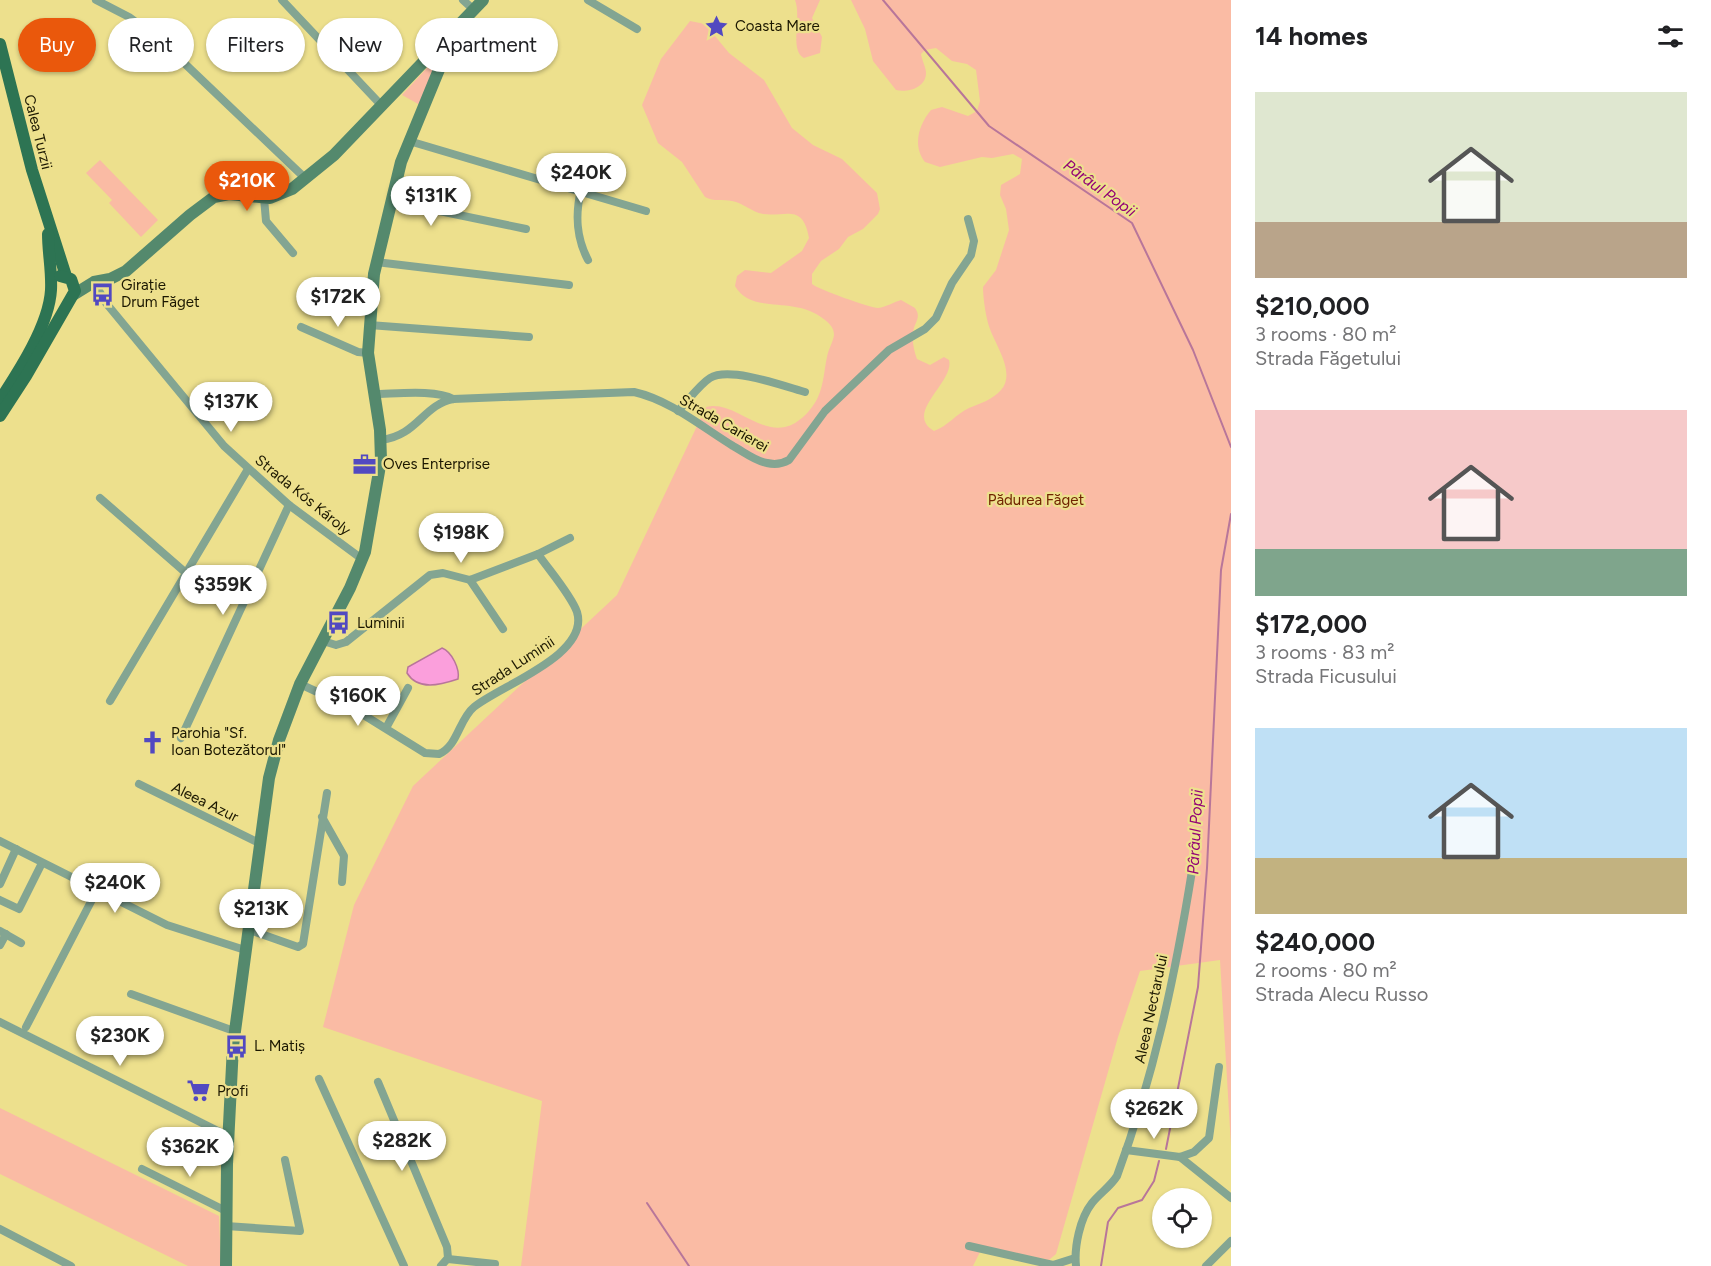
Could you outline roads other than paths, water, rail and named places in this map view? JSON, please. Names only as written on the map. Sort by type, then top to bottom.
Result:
[{"type":"main road","name":"Calea Turzii","points":[[0,44],[48,227],[75,286],[71,297]]},
{"type":"main road","name":"Calea Turzii","points":[[0,400],[29,350],[51,288],[48,227]]},
{"type":"main road","points":[[69,277],[58,276],[51,288],[57,298],[71,297]]},
{"type":"main road","points":[[0,416],[26,376],[71,297]]},
{"type":"street","points":[[96,0],[129,17],[161,41],[306,179]]},
{"type":"street","points":[[282,0],[382,106]]},
{"type":"street","points":[[463,0],[474,10]]},
{"type":"street","points":[[466,18],[483,0]]},
{"type":"street","points":[[588,0],[637,29]]},
{"type":"street","points":[[71,297],[94,282],[114,278],[126,271],[207,201],[229,194],[264,198],[287,193],[334,155],[415,71]]},
{"type":"street","points":[[226,1266],[228,1136],[234,1031],[269,778],[300,684],[362,559],[379,482],[381,440],[368,353],[376,262],[409,141],[438,72]]},
{"type":"street","points":[[409,141],[646,211]]},
{"type":"street","points":[[581,190],[577,225],[579,238],[588,260]]},
{"type":"street","points":[[264,198],[266,221],[293,253]]},
{"type":"street","points":[[392,202],[478,224]]},
{"type":"street","points":[[392,202],[526,229]]},
{"type":"street","name":"Strada Carierei","points":[[381,440],[404,435],[434,408],[453,399],[634,392],[647,395],[678,411],[756,459],[775,465],[789,460],[825,411],[889,350],[925,329],[936,318],[952,283],[971,255],[975,241],[968,219]]},
{"type":"street","points":[[376,262],[569,285]]},
{"type":"street","points":[[69,277],[94,282]]},
{"type":"street","name":"Strada Kós Károly","points":[[94,282],[106,303],[224,446],[289,505],[362,559]]},
{"type":"street","points":[[369,325],[529,337]]},
{"type":"street","points":[[302,327],[358,352],[368,353]]},
{"type":"street","points":[[678,411],[708,379],[719,374],[753,379],[805,392]]},
{"type":"street","points":[[374,394],[436,394],[453,399]]},
{"type":"street","points":[[110,701],[248,469]]},
{"type":"street","points":[[100,498],[186,573]]},
{"type":"street","points":[[182,738],[289,505]]},
{"type":"street","points":[[323,640],[336,645],[346,642],[430,575],[444,573],[470,580],[538,554],[570,538]]},
{"type":"street","name":"Strada Luminii","points":[[300,684],[332,697],[425,753],[442,753],[474,707],[564,651],[576,633],[577,611],[538,554]]},
{"type":"street","points":[[470,580],[503,630]]},
{"type":"street","points":[[386,728],[408,688]]},
{"type":"street","name":"Aleea Azur","points":[[139,784],[259,843]]},
{"type":"street","points":[[248,929],[301,946],[327,793]]},
{"type":"street","points":[[322,817],[344,856],[342,882]]},
{"type":"street","points":[[0,842],[166,925],[245,950]]},
{"type":"street","points":[[0,884],[16,849]]},
{"type":"street","points":[[0,900],[19,909],[42,863]]},
{"type":"street","name":"Aleea Nectarului","points":[[1075,1262],[1078,1238],[1089,1206],[1110,1187],[1126,1150],[1158,1052],[1172,991],[1192,871]]},
{"type":"street","points":[[26,1027],[97,890]]},
{"type":"street","points":[[0,945],[3,933],[21,943]]},
{"type":"street","points":[[131,994],[234,1031]]},
{"type":"street","points":[[0,1022],[228,1136]]},
{"type":"street","points":[[1126,1150],[1180,1157],[1194,1152],[1209,1138],[1219,1067]]},
{"type":"street","points":[[319,1080],[404,1266]]},
{"type":"street","points":[[378,1082],[438,1222],[448,1251],[448,1259],[441,1266]]},
{"type":"street","points":[[1180,1157],[1231,1198]]},
{"type":"street","points":[[226,1226],[300,1231],[285,1160]]},
{"type":"street","points":[[142,1169],[226,1211]]},
{"type":"street","points":[[0,1229],[71,1266]]},
{"type":"street","points":[[1206,1266],[1231,1241]]},
{"type":"street","points":[[969,1246],[1053,1265],[1075,1262]]},
{"type":"street","points":[[448,1259],[495,1264]]},
{"type":"waterway","name":"Pârâul Popii","points":[[883,0],[989,126],[1132,223],[1193,350],[1231,447]]},
{"type":"waterway","name":"Pârâul Popii","points":[[1166,1149],[1198,987],[1207,868],[1221,570],[1231,514]]},
{"type":"waterway","name":"Pârâul Popii","points":[[1101,1266],[1108,1222],[1118,1208],[1142,1200],[1154,1181],[1159,1161]]},
{"type":"waterway","points":[[647,1203],[689,1266]]},
{"type":"place","name":"Coasta Mare","points":[[717,26]]},
{"type":"place","name":"Girație Drum Făget","points":[[103,294]]},
{"type":"place","name":"Oves Enterprise","points":[[365,464]]},
{"type":"place","name":"Luminii","points":[[339,623]]},
{"type":"place","name":"Parohia \"Sf. Ioan Botezătorul\"","points":[[153,742]]},
{"type":"place","name":"L. Matiș","points":[[236,1046]]},
{"type":"place","name":"Profi","points":[[199,1091]]},
{"type":"park label","name":"Pădurea Făget","points":[[1036,500]]}]
